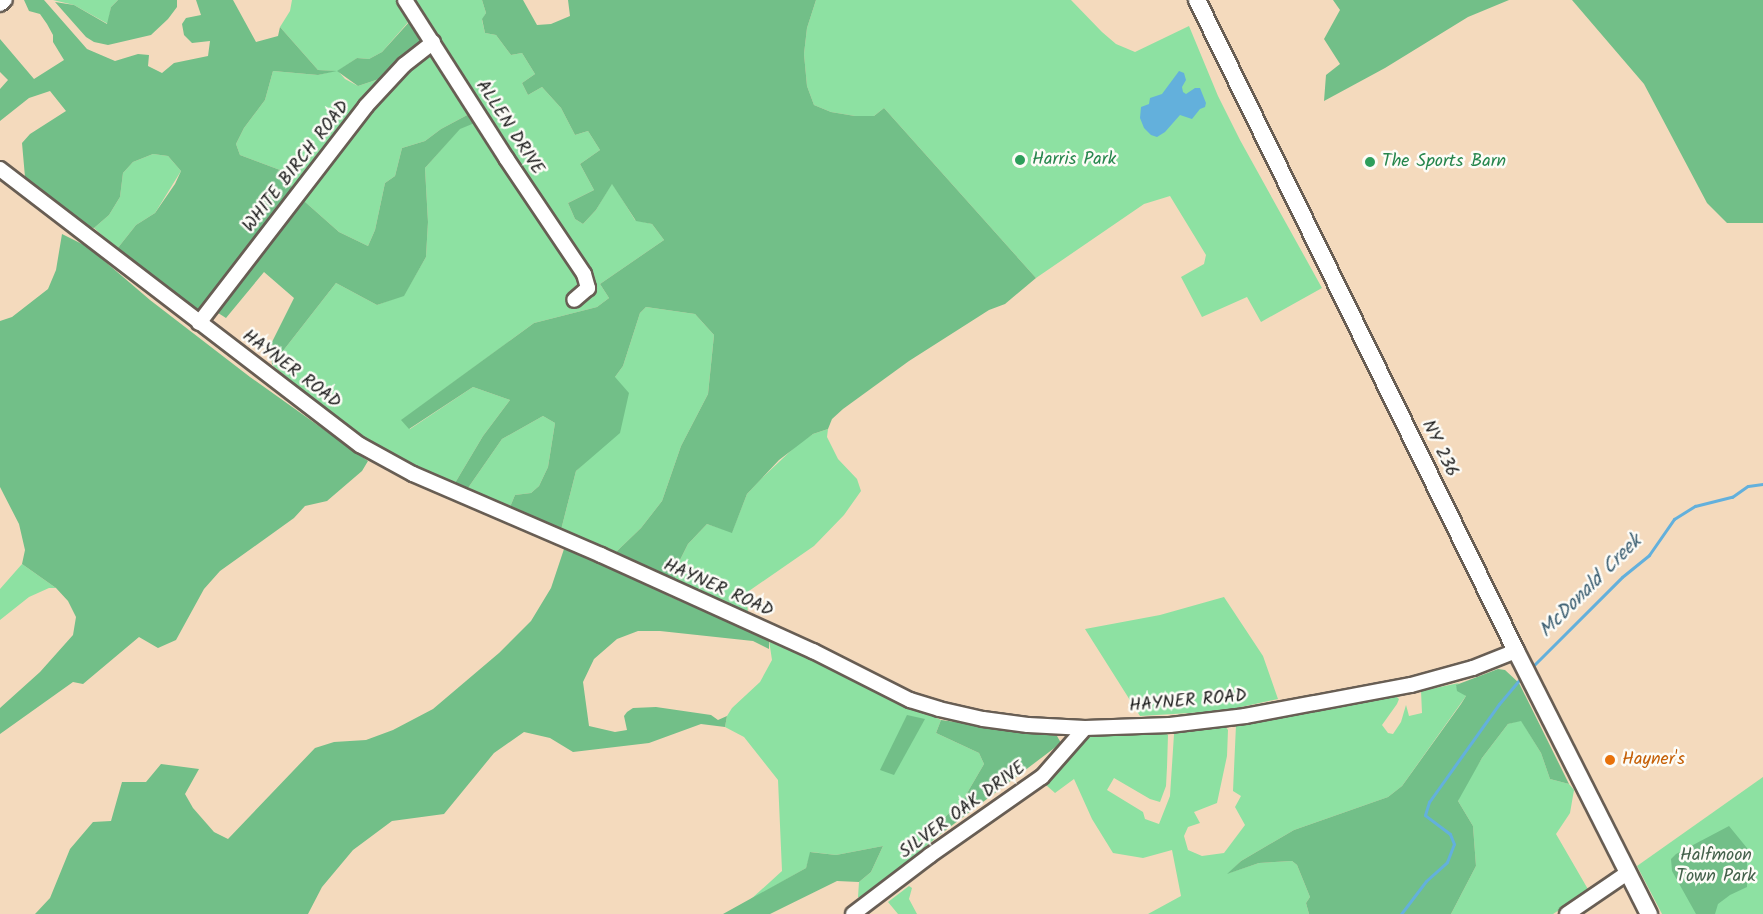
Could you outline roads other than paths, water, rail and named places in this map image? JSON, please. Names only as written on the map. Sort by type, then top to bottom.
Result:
[{"type":"main road","name":"NY 236","points":[[1197,0],[1516,651],[1649,914]]},
{"type":"street","points":[[0,4],[5,0]]},
{"type":"street","name":"ALLEN DRIVE","points":[[405,0],[506,158],[584,274],[588,288],[574,300]]},
{"type":"street","name":"WHITE BIRCH ROAD","points":[[199,323],[366,106],[404,65],[433,42]]},
{"type":"street","name":"HAYNER ROAD","points":[[0,169],[358,443],[413,474],[601,555],[813,651],[910,700],[983,719],[1085,728],[1164,725],[1245,716],[1411,685],[1473,668],[1516,651]]},
{"type":"street","name":"SILVER OAK DRIVE","points":[[854,914],[929,856],[1042,777],[1085,728]]},
{"type":"street","points":[[1567,914],[1627,873]]},
{"type":"water","points":[[1179,71],[1184,73],[1186,80],[1182,87],[1183,92],[1186,94],[1195,88],[1200,88],[1206,103],[1205,107],[1200,109],[1192,119],[1180,115],[1165,132],[1157,137],[1151,135],[1144,128],[1140,118],[1141,107],[1149,104],[1150,98],[1162,94]]},
{"type":"waterway","name":"McDonald Creek","points":[[1534,665],[1622,577],[1649,555],[1674,519],[1695,506],[1732,497],[1748,486],[1763,484]]},
{"type":"waterway","name":"McDonald Creek","points":[[1401,914],[1426,881],[1447,862],[1454,844],[1450,834],[1425,815],[1429,802],[1499,704],[1520,679]]},
{"type":"place","name":"Harris Park","points":[[1020,160]]},
{"type":"place","name":"The Sports Barn","points":[[1370,162]]},
{"type":"place","name":"Hayner's","points":[[1610,760]]},
{"type":"park label","name":"Halfmoon Town Park","points":[[1716,867]]}]
